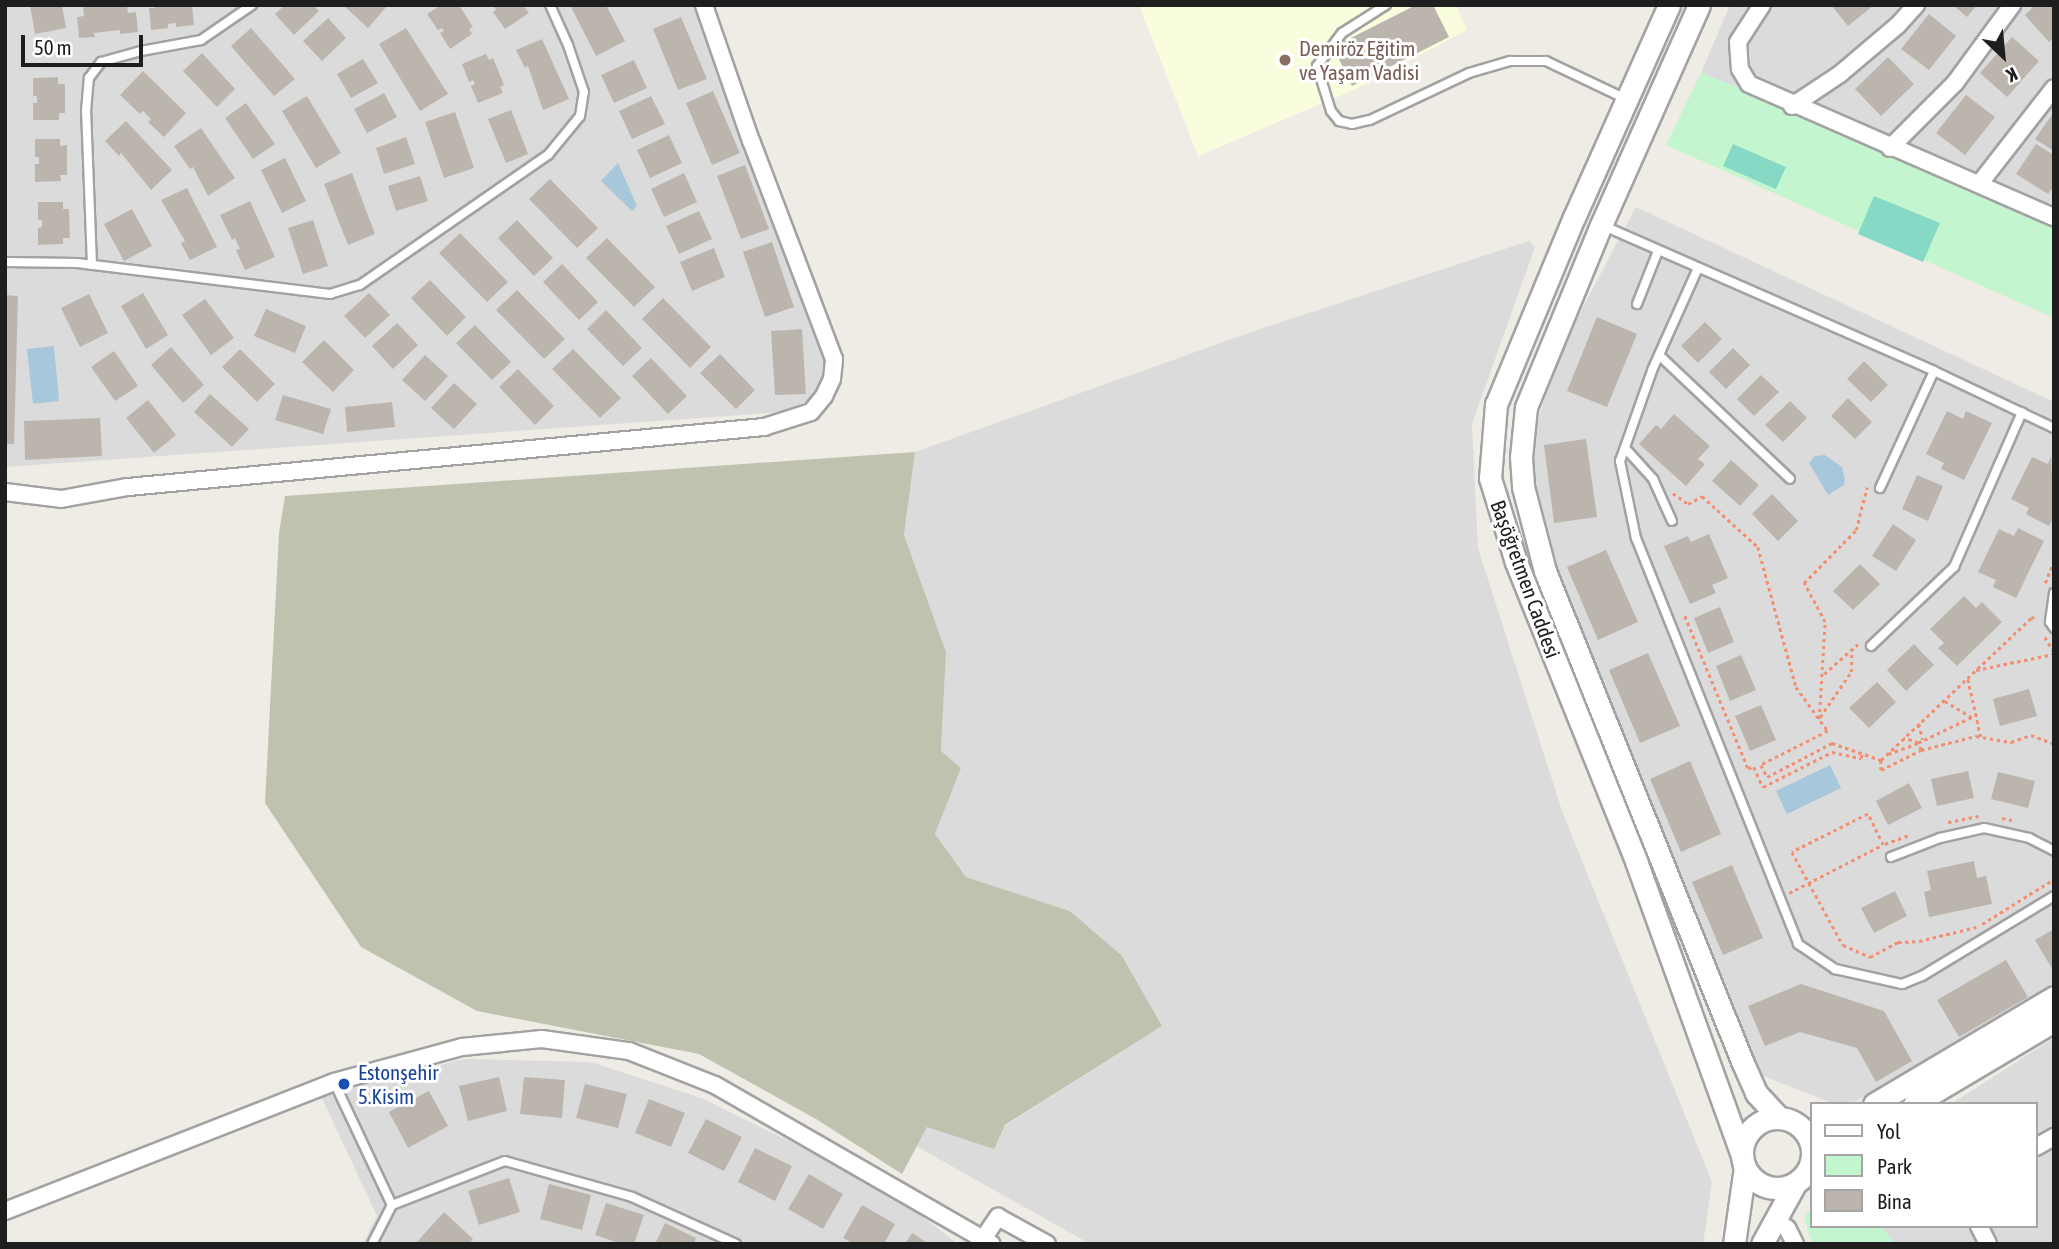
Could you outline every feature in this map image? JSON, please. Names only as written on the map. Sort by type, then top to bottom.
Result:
[{"type":"street","points":[[5,492],[61,499],[128,486],[764,428],[811,412],[832,379],[834,359],[751,141],[704,5]]},
{"type":"street","name":"Başöğretmen Caddesi","points":[[1669,5],[1496,404],[1490,478],[1516,562],[1636,861],[1743,1161]]},
{"type":"street","name":"Başöğretmen Caddesi","points":[[1699,5],[1601,225],[1526,407],[1521,457],[1522,487],[1545,571],[1756,1093],[1785,1120],[1800,1127],[1811,1144]]},
{"type":"street","points":[[1762,5],[1738,42],[1740,69],[1749,84],[1792,106],[2054,216]]},
{"type":"street","points":[[1792,106],[1840,74],[1898,25],[1916,5]]},
{"type":"street","points":[[1890,148],[1955,83],[2012,5]]},
{"type":"street","points":[[1980,183],[2054,88]]},
{"type":"street","points":[[1881,1102],[2054,997]]},
{"type":"street","points":[[1917,1102],[2054,1021]]},
{"type":"street","points":[[5,1211],[334,1082],[463,1047],[542,1039],[629,1051],[715,1085],[985,1242],[998,1217],[1047,1244]]},
{"type":"street","points":[[1734,1244],[1743,1144],[1757,1125],[1785,1120],[1811,1124]]},
{"type":"street","points":[[2038,1146],[2054,1137]]},
{"type":"street","name":"Başöğretmen Caddesi","points":[[1804,1176],[1811,1158]]},
{"type":"street","points":[[1743,1161],[1761,1186],[1784,1188],[1804,1176]]},
{"type":"street","points":[[1762,1244],[1774,1220],[1804,1176]]},
{"type":"street","points":[[5,1198],[25,1205]]},
{"type":"street","points":[[1774,1220],[1787,1228],[1795,1244]]},
{"type":"street","points":[[1980,1228],[1988,1244]]},
{"type":"lane","points":[[92,265],[86,111],[89,78],[100,62],[201,40],[252,5]]},
{"type":"lane","points":[[5,262],[92,265],[330,294],[360,285],[548,155],[580,116],[584,92],[568,45],[550,5]]},
{"type":"lane","points":[[1386,5],[1342,33],[1317,66],[1331,111],[1339,121],[1352,124],[1370,120],[1469,73],[1510,61],[1546,61],[1627,99]]},
{"type":"lane","points":[[1601,225],[1934,371],[2054,428]]},
{"type":"lane","points":[[1637,304],[1658,251]]},
{"type":"lane","points":[[1698,268],[1659,355],[1620,461],[1636,538],[1798,944],[1835,969],[1902,984],[1922,976],[2054,896]]},
{"type":"lane","points":[[1659,355],[1790,479]]},
{"type":"lane","points":[[1880,488],[1934,371]]},
{"type":"lane","points":[[1873,644],[1954,567],[2022,412]]},
{"type":"lane","points":[[1625,448],[1653,479],[1672,521]]},
{"type":"lane","points":[[2054,593],[2050,613],[2050,622],[2054,628]]},
{"type":"lane","points":[[1891,857],[1940,838],[1984,828],[2029,838],[2054,851]]},
{"type":"lane","points":[[334,1082],[392,1205]]},
{"type":"lane","points":[[372,1244],[392,1205],[505,1161],[632,1196],[736,1244]]},
{"type":"path","points":[[1653,479],[1688,504],[1702,496],[1758,547],[1796,687],[1828,731],[1761,765],[1767,777],[1832,743],[1881,760]]},
{"type":"path","points":[[1819,719],[1825,622],[1804,583],[1856,530],[1870,481]]},
{"type":"path","points":[[1881,760],[2031,618],[2050,613]]},
{"type":"path","points":[[1685,616],[1748,768],[1754,767],[1763,787],[1832,752],[1861,758],[1862,754]]},
{"type":"path","points":[[1823,676],[1869,634],[1873,644]]},
{"type":"path","points":[[1819,719],[1851,672],[1852,649]]},
{"type":"path","points":[[1976,670],[2054,654]]},
{"type":"path","points":[[1968,678],[1974,716],[1981,737]]},
{"type":"path","points":[[1944,701],[1974,716]]},
{"type":"path","points":[[1887,755],[1974,716]]},
{"type":"path","points":[[1919,724],[1923,740]]},
{"type":"path","points":[[1881,760],[1881,770],[1922,750],[1981,737],[2011,742],[2031,735],[2054,744]]},
{"type":"path","points":[[1904,738],[1918,743],[1922,750]]},
{"type":"path","points":[[1891,857],[1868,814],[1792,852],[1843,945],[1870,957],[1898,942],[1974,928],[2054,880]]},
{"type":"path","points":[[1938,825],[1973,815],[1985,816]]},
{"type":"path","points":[[1998,818],[2021,823]]},
{"type":"path","points":[[1779,897],[1883,845],[1916,833]]},
{"type":"shaded area","points":[[5,5],[696,5],[713,42],[829,360],[827,376],[816,396],[785,412],[5,467]]},
{"type":"shaded area","name":"Demiröz Eğitim ve Yaşam Vadisi","points":[[1139,5],[1456,5],[1467,30],[1354,90],[1198,156]]},
{"type":"shaded area","points":[[1730,5],[2054,5],[2054,211],[1701,73]]},
{"type":"shaded area","points":[[1636,207],[2054,402],[2054,983],[1963,1043],[1854,1102],[1830,1102],[1761,1075],[1545,550],[1529,444],[1565,341]]},
{"type":"shaded area","points":[[1529,241],[1535,247],[1472,424],[1478,548],[1562,811],[1712,1182],[1703,1244],[1090,1244],[916,1146],[927,1127],[1005,1126],[1162,1026],[1071,911],[966,877],[935,834],[961,768],[941,752],[946,652],[904,535],[915,452],[1257,330]]},
{"type":"shaded area","points":[[915,452],[904,535],[946,652],[941,751],[961,768],[935,834],[966,877],[1070,911],[1122,956],[1162,1026],[1005,1125],[994,1149],[927,1127],[902,1174],[816,1119],[699,1054],[477,1011],[361,947],[265,803],[279,533],[285,496]]},
{"type":"shaded area","points":[[2054,1038],[2054,1244],[1895,1244],[1883,1228],[2038,1228],[2038,1102],[1954,1102]]},
{"type":"shaded area","points":[[464,1059],[591,1062],[701,1098],[820,1156],[913,1210],[958,1244],[363,1244],[377,1216],[321,1096]]},
{"type":"green space","points":[[1701,73],[2054,211],[2054,318],[1666,145]]},
{"type":"green space","points":[[1733,144],[1786,167],[1776,189],[1723,166]]},
{"type":"green space","points":[[1874,196],[1940,223],[1923,262],[1858,234]]},
{"type":"green space","points":[[1811,1209],[1811,1228],[1883,1228],[1895,1244],[1812,1244],[1804,1217]]},
{"type":"water","points":[[618,163],[637,206],[632,211],[601,181]]},
{"type":"water","points":[[54,346],[59,401],[33,404],[27,349]]},
{"type":"water","points":[[1825,455],[1842,467],[1845,480],[1844,485],[1828,495],[1809,463],[1815,456]]},
{"type":"water","points":[[1830,765],[1841,788],[1787,814],[1776,791]]},
{"type":"building","points":[[30,5],[62,5],[66,28],[35,34]]},
{"type":"building","points":[[83,5],[127,5],[128,13],[136,12],[138,32],[120,34],[120,30],[79,38],[77,17],[84,16]]},
{"type":"building","points":[[155,5],[192,5],[194,25],[176,27],[176,23],[168,24],[168,28],[151,30],[149,8],[155,8]]},
{"type":"building","points":[[285,5],[313,5],[319,11],[294,35],[275,14]]},
{"type":"building","points":[[343,5],[388,5],[368,28]]},
{"type":"building","points":[[441,5],[459,5],[473,27],[469,29],[472,34],[450,49],[440,33],[444,31],[442,28],[438,30],[427,14]]},
{"type":"building","points":[[493,5],[523,5],[529,13],[505,29],[493,12],[496,10]]},
{"type":"building","points":[[570,5],[606,5],[625,41],[596,56]]},
{"type":"building","points":[[1416,5],[1433,5],[1449,37],[1352,86],[1333,47]]},
{"type":"building","points":[[1831,5],[1874,5],[1848,26]]},
{"type":"building","points":[[1953,5],[1977,5],[1967,17]]},
{"type":"building","points":[[2035,5],[2054,5],[2054,38],[2049,42],[2025,15]]},
{"type":"building","points":[[1929,14],[1956,36],[1929,70],[1901,49]]},
{"type":"building","points":[[681,17],[707,79],[678,90],[653,29]]},
{"type":"building","points":[[328,18],[346,38],[322,61],[303,41]]},
{"type":"building","points":[[251,28],[295,79],[274,96],[231,46]]},
{"type":"building","points":[[406,28],[448,94],[420,111],[379,44]]},
{"type":"building","points":[[2012,37],[2039,61],[2007,97],[1980,73]]},
{"type":"building","points":[[542,39],[569,99],[543,110],[528,66],[525,68],[516,50]]},
{"type":"building","points":[[202,53],[235,89],[217,107],[183,71]]},
{"type":"building","points":[[486,54],[489,60],[493,58],[504,85],[500,87],[503,93],[478,103],[471,86],[475,84],[473,80],[469,82],[462,64]]},
{"type":"building","points":[[1888,57],[1914,84],[1881,116],[1855,89]]},
{"type":"building","points":[[363,59],[378,83],[351,98],[337,74]]},
{"type":"building","points":[[634,60],[647,88],[614,103],[601,75]]},
{"type":"building","points":[[143,71],[186,113],[164,137],[148,122],[151,119],[143,111],[140,114],[120,95]]},
{"type":"building","points":[[58,77],[58,84],[65,84],[65,113],[59,113],[59,120],[33,120],[33,103],[37,103],[37,96],[33,96],[33,78]]},
{"type":"building","points":[[713,91],[740,153],[712,165],[686,103]]},
{"type":"building","points":[[384,93],[397,117],[367,133],[354,109]]},
{"type":"building","points":[[1966,95],[1995,117],[1965,155],[1936,133]]},
{"type":"building","points":[[307,96],[341,153],[316,168],[282,111]]},
{"type":"building","points":[[651,96],[665,124],[632,139],[619,111]]},
{"type":"building","points":[[246,103],[275,144],[253,159],[225,118]]},
{"type":"building","points":[[511,110],[528,154],[506,163],[488,119]]},
{"type":"building","points":[[455,112],[474,168],[444,178],[425,122]]},
{"type":"building","points":[[2054,112],[2054,151],[2035,139]]},
{"type":"building","points":[[126,121],[172,170],[151,190],[121,153],[119,156],[105,141]]},
{"type":"building","points":[[201,128],[235,178],[208,196],[193,167],[190,169],[174,146]]},
{"type":"building","points":[[669,135],[682,163],[650,178],[637,150]]},
{"type":"building","points":[[406,137],[415,164],[384,174],[376,148]]},
{"type":"building","points":[[35,139],[60,139],[60,146],[67,145],[67,175],[60,175],[61,181],[35,182],[35,164],[39,164],[39,157],[35,157]]},
{"type":"building","points":[[2036,144],[2054,155],[2054,186],[2048,194],[2016,174]]},
{"type":"building","points":[[285,158],[306,201],[282,213],[261,170]]},
{"type":"building","points":[[745,165],[769,229],[741,239],[717,176]]},
{"type":"building","points":[[352,173],[375,234],[348,245],[324,184]]},
{"type":"building","points":[[684,173],[697,202],[664,217],[651,189]]},
{"type":"building","points":[[420,176],[428,201],[396,211],[388,186]]},
{"type":"building","points":[[550,179],[598,228],[577,248],[529,199]]},
{"type":"building","points":[[187,188],[217,247],[190,260],[181,243],[185,241],[161,200]]},
{"type":"building","points":[[250,201],[275,257],[245,270],[236,250],[240,249],[235,238],[232,240],[220,215]]},
{"type":"building","points":[[38,202],[63,202],[63,209],[69,209],[70,238],[63,238],[63,244],[38,245],[38,228],[42,227],[42,220],[38,220]]},
{"type":"building","points":[[132,209],[152,246],[124,261],[104,224]]},
{"type":"building","points":[[699,211],[712,239],[679,254],[666,226]]},
{"type":"building","points":[[313,220],[328,266],[303,274],[288,228]]},
{"type":"building","points":[[517,220],[553,258],[534,276],[498,238]]},
{"type":"building","points":[[460,233],[508,282],[487,302],[439,253]]},
{"type":"building","points":[[607,238],[655,287],[634,307],[586,258]]},
{"type":"building","points":[[772,242],[794,307],[765,317],[743,252]]},
{"type":"building","points":[[714,248],[725,277],[692,291],[680,262]]},
{"type":"building","points":[[562,264],[598,302],[579,320],[543,282]]},
{"type":"building","points":[[430,280],[466,317],[447,336],[411,298]]},
{"type":"building","points":[[517,290],[565,339],[544,359],[496,310]]},
{"type":"building","points":[[143,293],[168,335],[146,349],[121,306]]},
{"type":"building","points":[[369,293],[390,315],[365,338],[344,316]]},
{"type":"building","points":[[89,294],[108,333],[80,347],[61,308]]},
{"type":"building","points":[[5,295],[18,296],[14,444],[5,444]]},
{"type":"building","points":[[663,298],[711,347],[690,368],[642,319]]},
{"type":"building","points":[[205,299],[234,338],[211,355],[182,315]]},
{"type":"building","points":[[266,309],[306,326],[295,353],[254,336]]},
{"type":"building","points":[[606,310],[642,348],[623,366],[587,329]]},
{"type":"building","points":[[1597,317],[1637,334],[1607,407],[1567,391]]},
{"type":"building","points":[[1705,322],[1722,339],[1698,363],[1681,346]]},
{"type":"building","points":[[397,323],[418,345],[393,369],[372,346]]},
{"type":"building","points":[[475,325],[511,362],[492,380],[456,343]]},
{"type":"building","points":[[802,329],[806,394],[775,395],[771,331]]},
{"type":"building","points":[[324,340],[354,370],[333,392],[302,362]]},
{"type":"building","points":[[171,347],[204,385],[183,403],[151,365]]},
{"type":"building","points":[[1733,348],[1750,365],[1726,389],[1709,372]]},
{"type":"building","points":[[240,349],[275,384],[257,402],[222,367]]},
{"type":"building","points":[[573,349],[621,398],[600,418],[552,369]]},
{"type":"building","points":[[114,351],[138,386],[115,401],[91,367]]},
{"type":"building","points":[[720,354],[755,390],[736,409],[700,373]]},
{"type":"building","points":[[425,355],[448,376],[425,401],[402,380]]},
{"type":"building","points":[[651,358],[687,396],[668,414],[632,376]]},
{"type":"building","points":[[1864,361],[1888,385],[1871,402],[1847,379]]},
{"type":"building","points":[[518,369],[554,406],[535,425],[499,387]]},
{"type":"building","points":[[1761,375],[1779,392],[1754,416],[1737,399]]},
{"type":"building","points":[[454,383],[477,404],[454,429],[431,408]]},
{"type":"building","points":[[210,394],[249,429],[232,447],[194,412]]},
{"type":"building","points":[[283,395],[331,409],[323,434],[275,420]]},
{"type":"building","points":[[1848,398],[1872,422],[1855,439],[1831,416]]},
{"type":"building","points":[[148,400],[176,435],[154,453],[126,418]]},
{"type":"building","points":[[1790,401],[1807,418],[1783,442],[1765,425]]},
{"type":"building","points":[[392,402],[395,427],[347,432],[345,407]]},
{"type":"building","points":[[1947,411],[1963,419],[1966,411],[1992,423],[1964,480],[1941,469],[1944,463],[1926,454]]},
{"type":"building","points":[[1674,414],[1710,446],[1698,459],[1705,464],[1686,486],[1639,444],[1656,425],[1661,429]]},
{"type":"building","points":[[100,418],[102,456],[25,460],[24,421]]},
{"type":"building","points":[[1586,439],[1597,517],[1554,523],[1544,445]]},
{"type":"building","points":[[2051,456],[2054,516],[2049,526],[2026,514],[2029,508],[2011,499],[2032,457],[2048,464]]},
{"type":"building","points":[[1731,460],[1759,485],[1740,506],[1712,481]]},
{"type":"building","points":[[1917,475],[1943,486],[1928,521],[1902,509]]},
{"type":"building","points":[[1772,494],[1798,521],[1778,541],[1752,514]]},
{"type":"building","points":[[1893,524],[1916,540],[1896,571],[1872,556]]},
{"type":"building","points":[[2018,528],[2044,541],[2016,598],[1993,587],[1996,580],[1978,572],[1999,529],[2014,536]]},
{"type":"building","points":[[1709,534],[1728,578],[1712,585],[1716,593],[1690,604],[1664,546],[1688,536],[1691,542]]},
{"type":"building","points":[[1606,550],[1638,622],[1598,640],[1567,567]]},
{"type":"building","points":[[1860,564],[1880,584],[1853,610],[1833,591]]},
{"type":"building","points":[[1964,596],[1976,608],[1982,602],[2002,622],[1957,666],[1938,648],[1944,643],[1930,629]]},
{"type":"building","points":[[1720,607],[1734,642],[1708,653],[1694,618]]},
{"type":"building","points":[[1914,644],[1934,665],[1906,691],[1887,670]]},
{"type":"building","points":[[1648,653],[1680,726],[1640,743],[1609,670]]},
{"type":"building","points":[[1741,655],[1756,690],[1730,701],[1716,666]]},
{"type":"building","points":[[1877,682],[1896,702],[1869,728],[1849,708]]},
{"type":"building","points":[[2029,689],[2037,716],[2000,726],[1993,699]]},
{"type":"building","points":[[1761,705],[1776,740],[1750,751],[1735,716]]},
{"type":"building","points":[[1690,761],[1721,834],[1681,852],[1650,779]]},
{"type":"building","points":[[1968,771],[1974,798],[1937,806],[1931,779]]},
{"type":"building","points":[[1998,772],[2035,781],[2028,808],[1991,799]]},
{"type":"building","points":[[1909,783],[1922,808],[1888,825],[1876,801]]},
{"type":"building","points":[[1974,861],[1977,878],[1986,876],[1992,904],[1929,917],[1924,892],[1931,890],[1927,871]]},
{"type":"building","points":[[1732,865],[1763,938],[1723,955],[1692,882]]},
{"type":"building","points":[[1895,891],[1907,916],[1874,933],[1861,908]]},
{"type":"building","points":[[2054,929],[2054,972],[2035,940]]},
{"type":"building","points":[[2006,960],[2028,997],[1959,1037],[1937,1000]]},
{"type":"building","points":[[1801,984],[1884,1011],[1912,1061],[1876,1082],[1857,1048],[1800,1032],[1765,1046],[1748,1006]]},
{"type":"building","points":[[499,1077],[507,1111],[468,1121],[459,1086]]},
{"type":"building","points":[[524,1077],[565,1080],[562,1118],[520,1114]]},
{"type":"building","points":[[585,1084],[627,1094],[618,1128],[576,1118]]},
{"type":"building","points":[[429,1091],[448,1126],[408,1148],[389,1112]]},
{"type":"building","points":[[649,1099],[685,1113],[671,1147],[635,1133]]},
{"type":"building","points":[[706,1119],[742,1137],[724,1171],[688,1153]]},
{"type":"building","points":[[755,1148],[792,1166],[775,1201],[738,1182]]},
{"type":"building","points":[[809,1174],[843,1194],[823,1229],[788,1209]]},
{"type":"building","points":[[509,1178],[520,1212],[479,1225],[468,1191]]},
{"type":"building","points":[[549,1184],[591,1195],[582,1230],[540,1219]]},
{"type":"building","points":[[606,1203],[644,1215],[634,1244],[621,1244],[595,1235]]},
{"type":"building","points":[[862,1205],[895,1224],[884,1244],[854,1244],[843,1238]]},
{"type":"building","points":[[444,1212],[473,1239],[468,1244],[415,1244]]},
{"type":"building","points":[[665,1223],[696,1238],[694,1244],[655,1244]]},
{"type":"building","points":[[912,1233],[929,1244],[905,1244]]},
{"type":"place","name":"Demiröz Eğitim ve Yaşam Vadisi","points":[[1285,60]]},
{"type":"place","name":"Estonşehir 5.Kisim","points":[[344,1084]]}]
